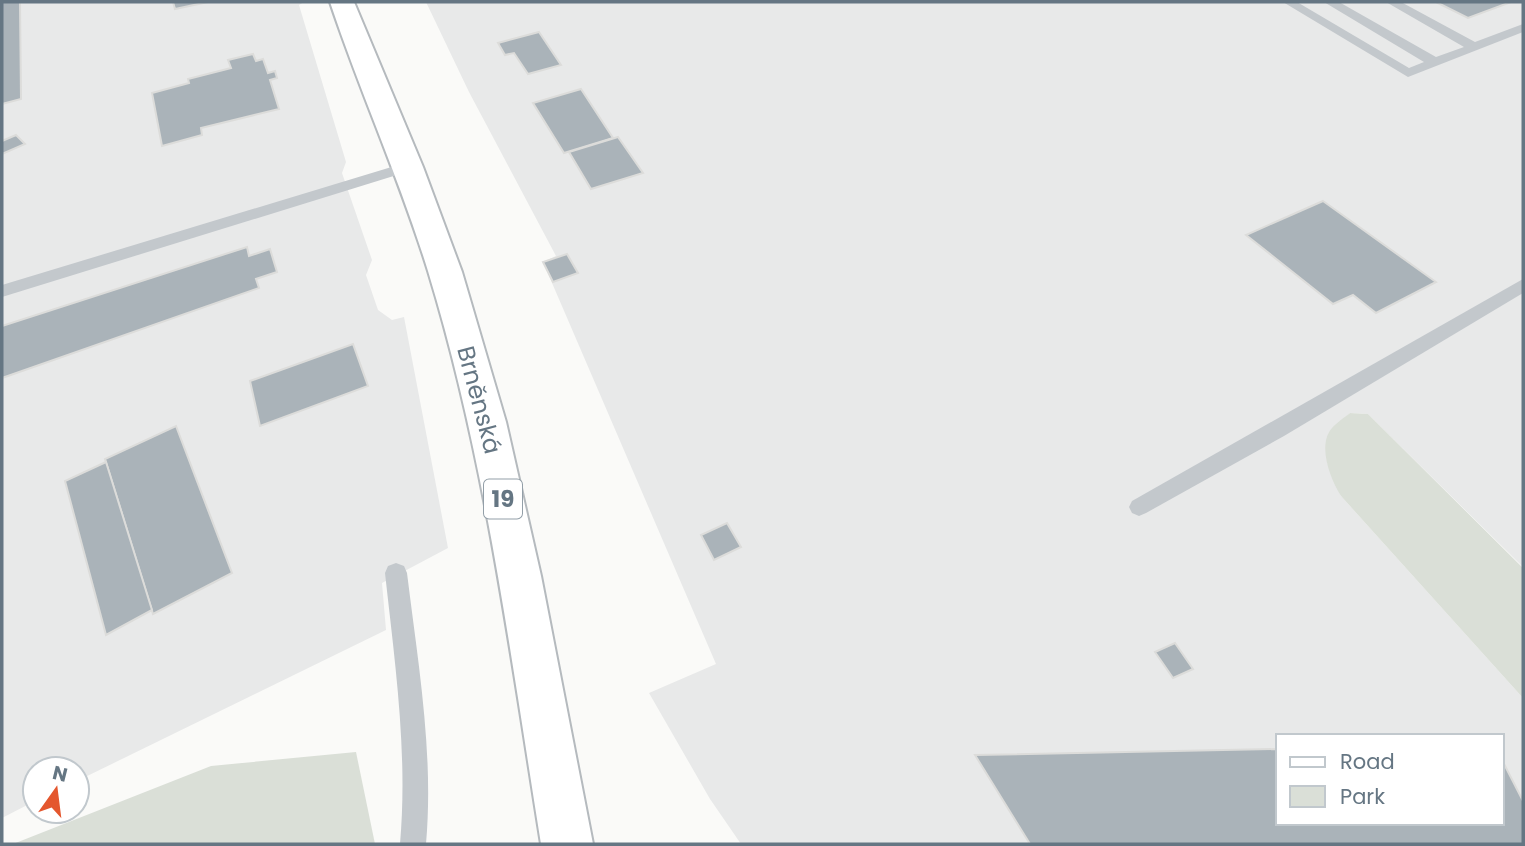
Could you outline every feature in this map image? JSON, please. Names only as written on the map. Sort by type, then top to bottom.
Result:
[{"type":"main road","name":"Brněnská","points":[[342,2],[408,167],[445,272],[487,422],[529,629],[567,844]]},
{"type":"lane","points":[[1289,2],[1408,73],[1523,28]]},
{"type":"lane","points":[[1330,2],[1436,63]]},
{"type":"lane","points":[[1392,2],[1474,47]]},
{"type":"lane","points":[[2,291],[408,167]]},
{"type":"lane","points":[[1139,507],[1277,430],[1523,285]]},
{"type":"lane","points":[[396,573],[413,742],[416,796],[413,844]]},
{"type":"shaded area","points":[[2,2],[304,2],[299,5],[346,162],[342,173],[372,260],[366,275],[378,310],[392,320],[404,317],[448,548],[382,583],[386,630],[91,774],[91,755],[21,755],[21,808],[2,818]]},
{"type":"shaded area","points":[[426,2],[1523,2],[1523,567],[1368,414],[1350,413],[1329,432],[1327,462],[1341,496],[1523,698],[1523,844],[741,844],[710,799],[649,693],[716,664],[543,262],[556,256],[469,92]]},
{"type":"green space","points":[[1350,413],[1368,414],[1523,568],[1523,698],[1341,496],[1330,473],[1325,447],[1331,429]]},
{"type":"green space","points":[[356,752],[375,844],[13,844],[61,825],[91,825],[91,813],[211,766]]},
{"type":"building","points":[[2,2],[20,2],[21,99],[2,104]]},
{"type":"building","points":[[173,2],[208,2],[175,9]]},
{"type":"building","points":[[1436,2],[1511,2],[1468,18]]},
{"type":"building","points":[[539,32],[561,65],[528,74],[514,53],[505,55],[498,43]]},
{"type":"building","points":[[253,54],[256,61],[263,59],[268,73],[275,71],[277,78],[270,80],[279,109],[201,128],[202,135],[162,146],[152,93],[189,83],[188,79],[231,68],[228,60]]},
{"type":"building","points":[[581,89],[613,138],[564,153],[533,103]]},
{"type":"building","points":[[16,135],[25,144],[2,154],[2,141]]},
{"type":"building","points":[[618,137],[643,173],[591,189],[569,152]]},
{"type":"building","points":[[1323,201],[1436,282],[1376,313],[1353,295],[1333,304],[1246,235]]},
{"type":"building","points":[[247,247],[249,256],[270,249],[277,272],[256,279],[259,288],[2,378],[2,326]]},
{"type":"building","points":[[567,254],[578,273],[553,282],[543,262]]},
{"type":"building","points":[[353,344],[368,386],[260,426],[250,381]]},
{"type":"building","points":[[176,426],[232,573],[153,614],[105,459]]},
{"type":"building","points":[[106,462],[152,610],[106,635],[65,481]]},
{"type":"building","points":[[727,523],[741,547],[714,560],[701,535]]},
{"type":"building","points":[[1175,643],[1193,669],[1173,678],[1155,652]]},
{"type":"building","points":[[1276,749],[1276,825],[1504,825],[1504,764],[1523,801],[1523,844],[1030,844],[975,755]]}]
